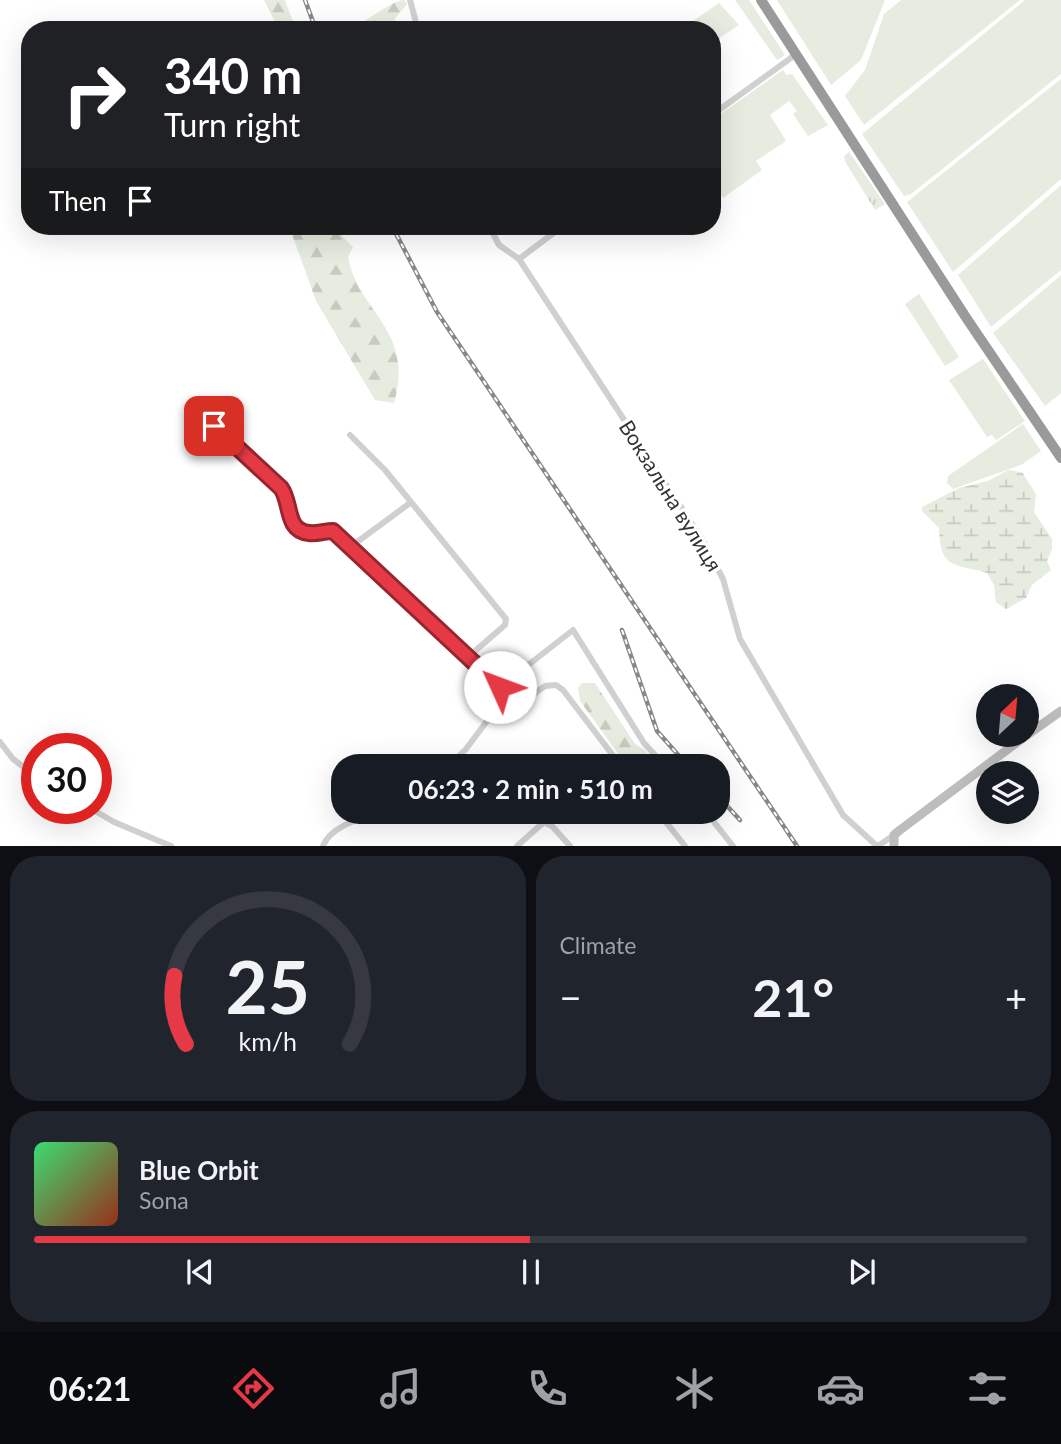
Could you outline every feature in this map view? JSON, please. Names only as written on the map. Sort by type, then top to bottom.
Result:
[{"type":"highway","points":[[761,0],[1061,457]]},
{"type":"street","points":[[410,0],[416,21]]},
{"type":"street","points":[[721,108],[795,55]]},
{"type":"street","name":"Вокзальна вулиця","points":[[494,235],[499,245],[519,259],[702,539],[723,579],[740,639],[843,816],[877,845],[894,840]]},
{"type":"street","points":[[519,259],[551,235]]},
{"type":"street","points":[[214,426],[281,488],[288,497],[290,517],[295,527],[307,533],[333,531],[500,687]]},
{"type":"street","points":[[350,435],[385,470],[506,619],[505,625],[468,657]]},
{"type":"street","points":[[349,548],[410,503]]},
{"type":"street","points":[[461,754],[496,709],[500,687],[573,630],[644,743],[654,754]]},
{"type":"street","points":[[496,709],[511,710],[545,686],[556,685],[571,697],[612,754]]},
{"type":"street","points":[[1040,726],[1061,711]]},
{"type":"street","points":[[0,742],[21,766]]},
{"type":"street","points":[[894,840],[1012,747]]},
{"type":"street","points":[[112,821],[171,845]]},
{"type":"street","points":[[517,845],[544,822],[552,826],[570,845]]},
{"type":"street","points":[[323,845],[342,827],[349,824]]},
{"type":"street","points":[[668,824],[685,845]]},
{"type":"street","points":[[716,824],[733,845]]},
{"type":"green space","points":[[264,0],[285,0],[293,21],[274,21]]},
{"type":"green space","points":[[404,0],[407,4],[396,21],[365,21],[388,6]]},
{"type":"green space","points":[[735,0],[749,0],[785,55],[777,60]]},
{"type":"green space","points":[[777,0],[885,0],[861,60],[831,85]]},
{"type":"green space","points":[[901,0],[1020,0],[864,125],[845,96],[865,70],[884,14]]},
{"type":"green space","points":[[1025,0],[1061,0],[1061,74],[911,194],[904,196],[862,134]]},
{"type":"green space","points":[[719,3],[739,25],[721,37],[721,21],[693,21]]},
{"type":"green space","points":[[783,70],[786,75],[792,74],[828,125],[808,136],[793,114],[797,111],[789,101],[770,115],[786,141],[756,161],[762,170],[723,198],[721,114]]},
{"type":"green space","points":[[1061,79],[1061,179],[953,272],[907,202]]},
{"type":"green space","points":[[849,152],[885,204],[875,210],[846,163],[844,156]]},
{"type":"green space","points":[[1061,185],[1061,270],[991,327],[958,275]]},
{"type":"green space","points":[[292,235],[341,235],[353,247],[348,257],[354,276],[362,293],[383,323],[397,357],[398,378],[394,403],[375,400],[316,301]]},
{"type":"green space","points":[[1061,275],[1061,393],[1045,406],[993,333]]},
{"type":"green space","points":[[919,294],[959,357],[945,366],[905,304]]},
{"type":"green space","points":[[983,359],[1025,421],[996,440],[992,435],[987,437],[949,380]]},
{"type":"green space","points":[[1023,424],[1041,451],[1021,465],[953,489],[947,483],[948,476]]},
{"type":"green space","points":[[1008,470],[1022,472],[1036,494],[1034,512],[1052,539],[1052,549],[1047,561],[1051,570],[1032,585],[1026,598],[1006,609],[996,602],[994,585],[987,573],[958,565],[946,558],[942,551],[939,528],[922,511],[922,507],[959,488],[988,481]]},
{"type":"green space","points":[[582,683],[595,683],[635,744],[648,754],[618,754],[580,701],[578,688]]},
{"type":"railway","points":[[305,0],[313,21]]},
{"type":"railway","points":[[397,235],[437,312],[797,846]]},
{"type":"railway","points":[[622,630],[657,731],[677,754]]},
{"type":"railway","points":[[730,809],[740,820]]},
{"type":"route","points":[[214,426],[281,488],[288,497],[290,517],[295,527],[301,532],[313,534],[333,531],[397,594],[500,687]]}]
